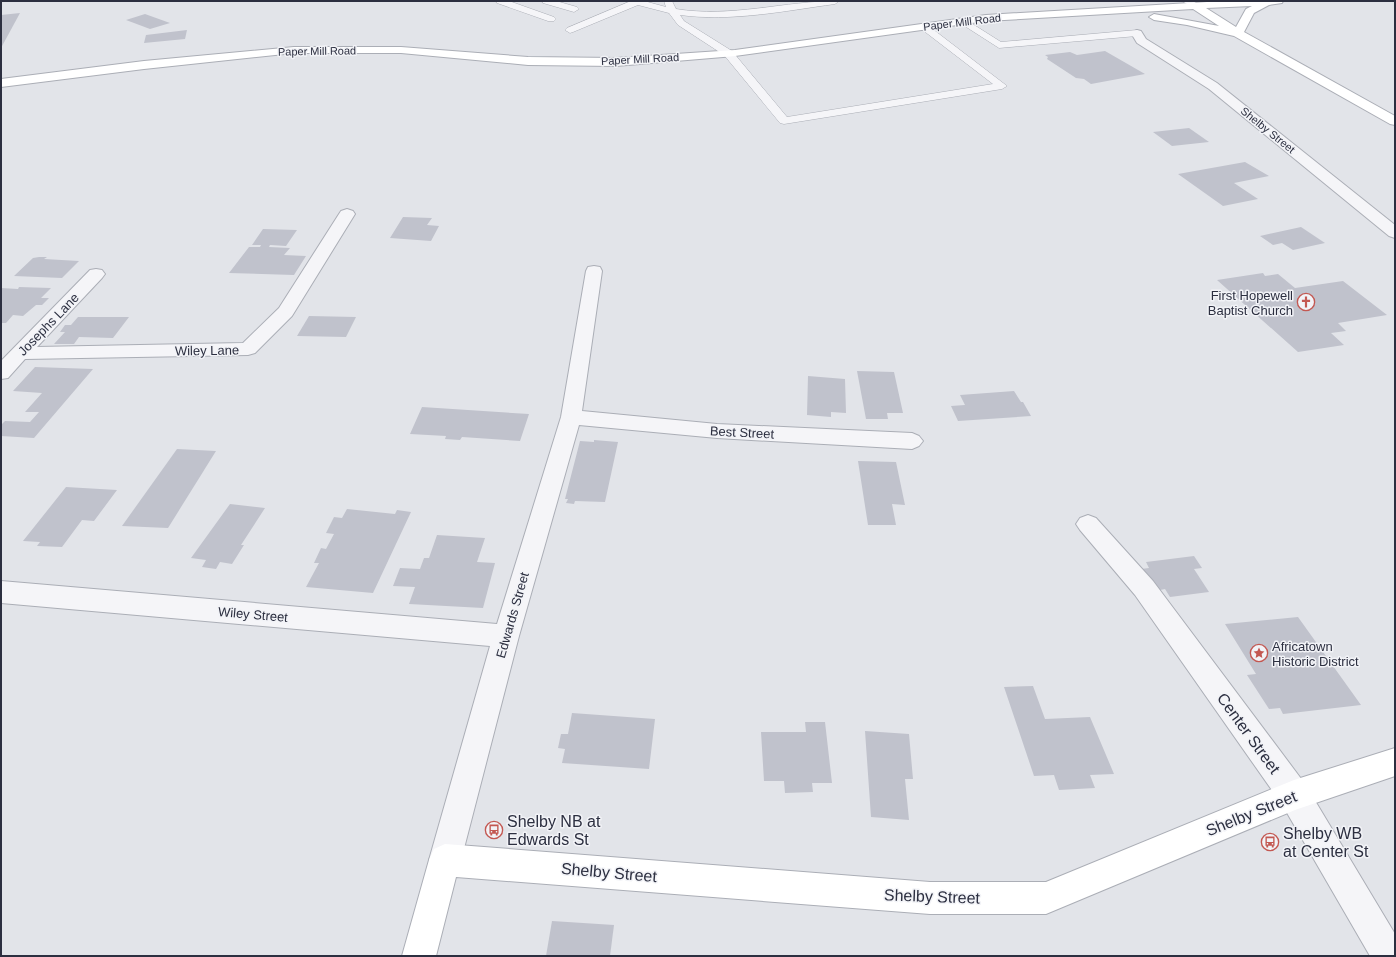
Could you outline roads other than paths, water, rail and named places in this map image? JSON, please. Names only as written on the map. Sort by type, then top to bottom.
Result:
[{"type":"street","name":"Paper Mill Road","points":[[1,83],[144,65],[294,50],[401,50],[528,61],[616,62],[728,53],[986,18],[1190,3],[1278,1]]},
{"type":"street","points":[[1238,33],[1250,11],[1266,2]]},
{"type":"street","points":[[1190,3],[1238,33],[1395,121]]},
{"type":"street","points":[[1090,11],[1160,17],[1238,33]]},
{"type":"street","name":"Shelby Street","points":[[1137,33],[1141,41],[1172,58],[1213,86],[1395,234]]},
{"type":"street","name":"Wiley Lane","points":[[21,353],[248,349],[286,312],[347,214]]},
{"type":"street","name":"Edwards Street","points":[[419,956],[506,636],[571,417],[594,271]]},
{"type":"street","name":"Josephs Lane","points":[[1,373],[96,274]]},
{"type":"street","name":"Best Street","points":[[571,417],[717,431],[912,441]]},
{"type":"street","name":"Center Street","points":[[1088,524],[1144,588],[1294,795],[1389,956]]},
{"type":"street","name":"Wiley Street","points":[[1,592],[506,636]]},
{"type":"street","name":"Shelby Street","points":[[445,860],[930,898],[1046,898],[1294,795],[1395,762]]},
{"type":"lane","points":[[500,1],[551,19]]},
{"type":"lane","points":[[546,1],[574,10]]},
{"type":"lane","points":[[668,1],[673,12],[681,23],[728,53],[784,121],[1002,86],[923,26]]},
{"type":"lane","points":[[570,30],[636,2],[673,12],[724,13],[764,11],[835,1]]},
{"type":"lane","points":[[964,21],[999,45],[1137,33]]},
{"type":"place","name":"First Hopewell Baptist Church","points":[[1306,302]]},
{"type":"place","name":"Africatown Historic District","points":[[1259,653]]},
{"type":"place","name":"Shelby NB at Edwards St","points":[[494,830]]},
{"type":"place","name":"Shelby WB at Center St","points":[[1270,842]]}]
